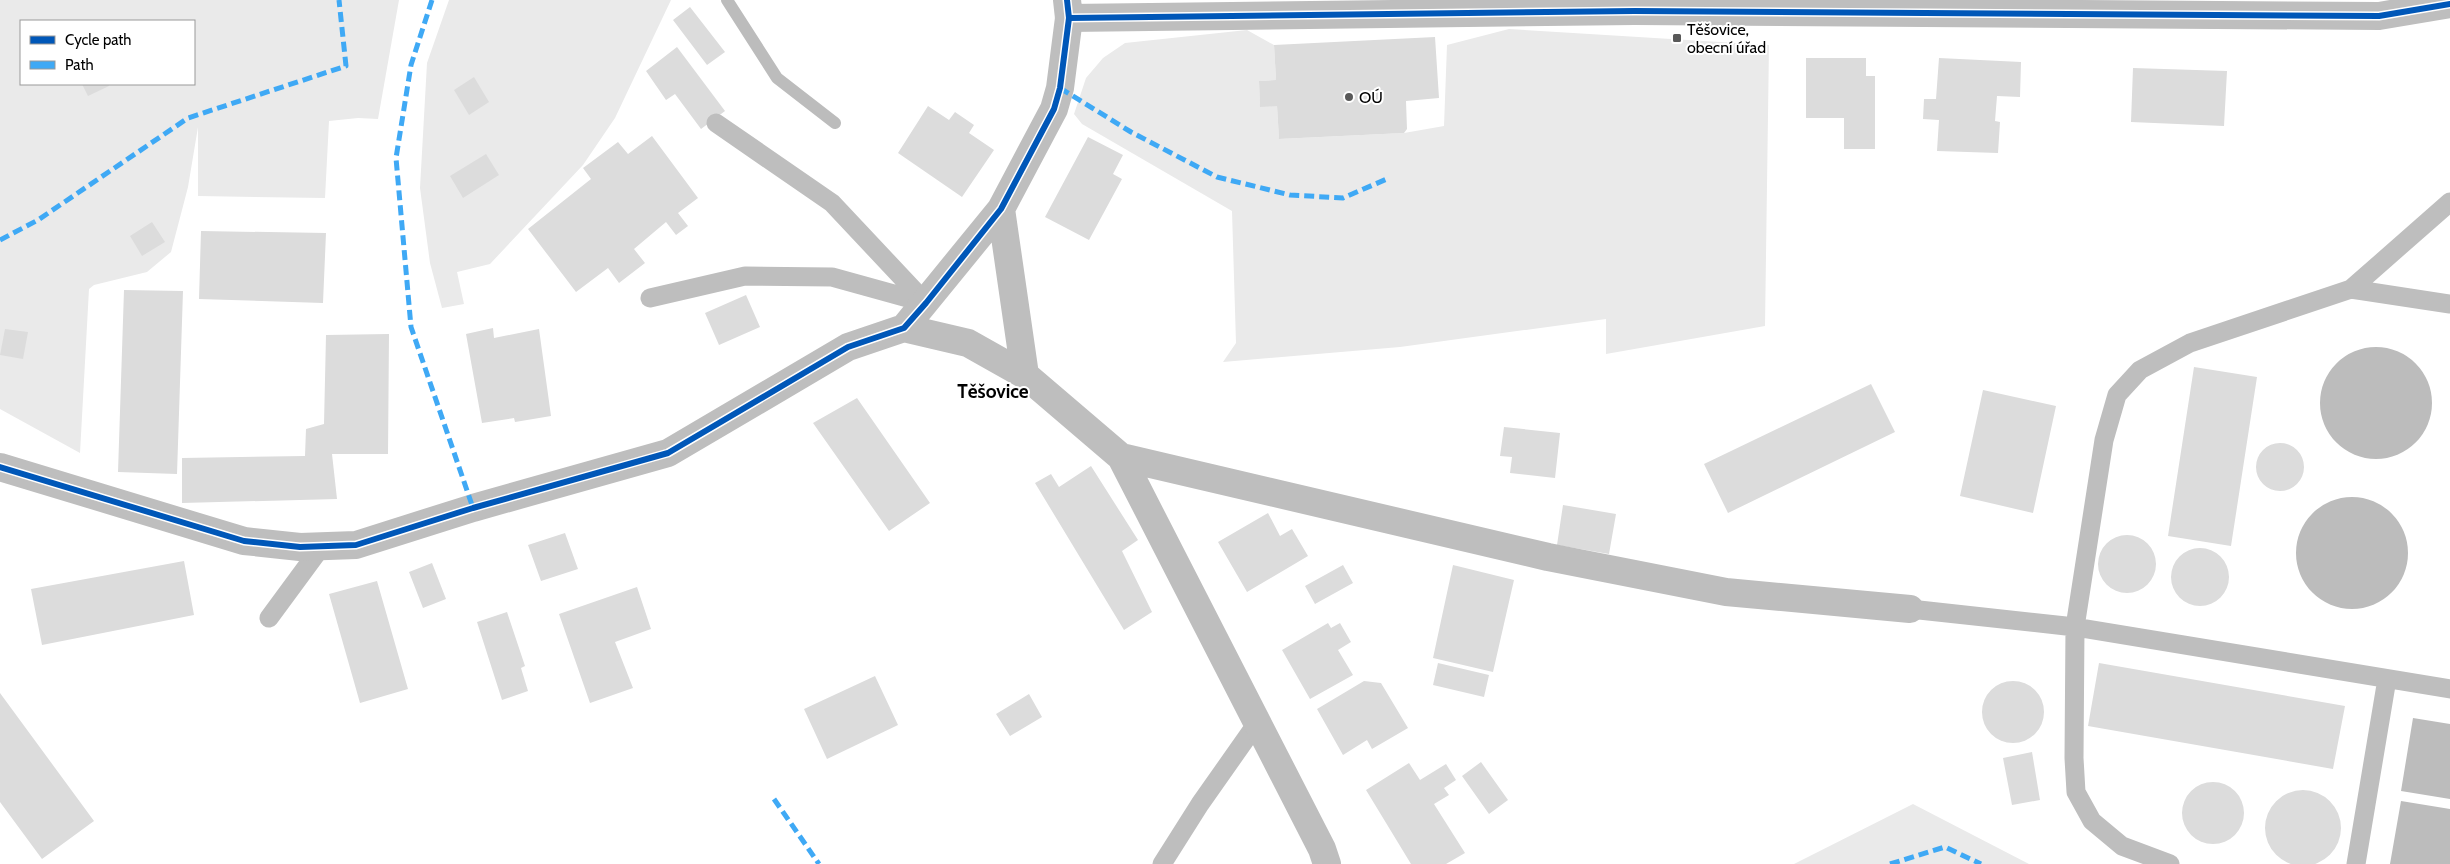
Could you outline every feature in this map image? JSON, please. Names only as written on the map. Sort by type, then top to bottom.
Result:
[{"type":"street","points":[[0,467],[244,541],[300,547],[356,545],[473,508],[668,452],[848,347],[904,328],[1001,209],[1054,109],[1060,88],[1068,9],[2379,16],[2450,4]]},
{"type":"street","points":[[1001,209],[1025,374]]},
{"type":"street","points":[[904,328],[968,343],[1025,374],[1121,457],[1322,849],[1327,864]]},
{"type":"street","points":[[1121,457],[1548,557],[1726,592],[1910,609]]},
{"type":"lane","points":[[716,123],[832,203],[926,303]]},
{"type":"lane","points":[[2170,864],[2122,846],[2092,821],[2076,792],[2074,758],[2075,627],[2104,440],[2117,394],[2140,370],[2190,343],[2351,289],[2450,202]]},
{"type":"lane","points":[[650,298],[745,276],[832,277],[926,303]]},
{"type":"lane","points":[[2351,289],[2450,304]]},
{"type":"lane","points":[[268,618],[322,546]]},
{"type":"lane","points":[[1910,609],[2075,627],[2450,689]]},
{"type":"lane","points":[[2356,864],[2388,679]]},
{"type":"lane","points":[[1162,864],[1200,804],[1257,723]]},
{"type":"shaded area","points":[[0,0],[399,0],[378,119],[358,118],[329,121],[325,198],[198,196],[198,127],[188,187],[171,252],[147,272],[94,285],[89,289],[80,453],[0,409]]},
{"type":"shaded area","points":[[449,0],[671,0],[615,118],[583,165],[490,264],[457,272],[464,304],[442,308],[430,263],[420,188],[427,63]]},
{"type":"shaded area","points":[[1509,29],[1769,45],[1765,326],[1606,354],[1606,319],[1400,347],[1223,362],[1236,343],[1232,211],[1082,124],[1074,114],[1086,78],[1103,58],[1125,43],[1247,30],[1274,45],[1276,80],[1259,81],[1260,106],[1277,106],[1279,139],[1404,133],[1444,126],[1447,45]]},
{"type":"shaded area","points":[[2376,347],[2397,351],[2416,363],[2428,382],[2432,403],[2428,424],[2416,443],[2397,455],[2376,459],[2355,455],[2336,443],[2324,424],[2320,403],[2324,382],[2336,363],[2355,351]]},
{"type":"shaded area","points":[[2352,497],[2373,501],[2392,513],[2404,532],[2408,553],[2404,574],[2392,593],[2373,605],[2352,609],[2331,605],[2312,593],[2300,574],[2296,553],[2300,532],[2312,513],[2331,501]]},
{"type":"shaded area","points":[[2413,718],[2450,724],[2450,799],[2401,791]]},
{"type":"shaded area","points":[[2401,801],[2450,809],[2450,864],[2390,864]]},
{"type":"shaded area","points":[[1913,804],[2029,864],[1794,864]]},
{"type":"building","points":[[690,7],[725,52],[707,65],[673,20]]},
{"type":"building","points":[[1435,37],[1439,98],[1406,101],[1407,129],[1404,133],[1279,139],[1277,106],[1260,107],[1259,81],[1276,80],[1274,45]]},
{"type":"building","points":[[677,47],[725,111],[701,129],[675,94],[666,100],[646,71]]},
{"type":"building","points":[[1806,58],[1866,58],[1866,76],[1875,76],[1875,149],[1844,149],[1844,118],[1806,118]]},
{"type":"building","points":[[1939,58],[2021,62],[2020,97],[1997,96],[1995,121],[2000,122],[1998,153],[1937,151],[1939,120],[1923,119],[1924,99],[1936,99]]},
{"type":"building","points":[[2133,68],[2227,71],[2224,126],[2131,122]]},
{"type":"building","points":[[474,77],[489,102],[469,115],[454,90]]},
{"type":"building","points":[[82,85],[108,85],[109,86],[88,96]]},
{"type":"building","points":[[928,106],[949,120],[955,112],[974,125],[969,133],[994,150],[962,197],[898,153]]},
{"type":"building","points":[[652,136],[698,198],[678,213],[688,226],[676,235],[666,222],[634,249],[645,263],[619,283],[608,268],[576,292],[528,229],[591,179],[583,168],[618,142],[628,154]]},
{"type":"building","points":[[1088,137],[1123,155],[1113,174],[1122,179],[1089,240],[1045,217]]},
{"type":"building","points":[[486,154],[499,175],[463,198],[450,176]]},
{"type":"building","points":[[152,222],[165,242],[142,256],[130,236]]},
{"type":"building","points":[[201,231],[326,233],[323,303],[199,299]]},
{"type":"building","points":[[124,290],[183,291],[177,474],[118,472]]},
{"type":"building","points":[[746,295],[760,327],[719,345],[705,313]]},
{"type":"building","points":[[493,328],[494,338],[539,329],[551,416],[515,422],[514,418],[482,423],[466,334]]},
{"type":"building","points":[[5,329],[28,332],[23,359],[0,355]]},
{"type":"building","points":[[389,334],[388,454],[332,454],[337,499],[182,503],[182,458],[305,456],[306,429],[324,424],[326,335]]},
{"type":"building","points":[[2194,367],[2257,377],[2231,546],[2168,536]]},
{"type":"building","points":[[1871,384],[1895,432],[1728,513],[1704,464]]},
{"type":"building","points":[[1983,390],[2056,406],[2033,513],[1960,496]]},
{"type":"building","points":[[857,398],[930,503],[889,531],[813,423]]},
{"type":"building","points":[[1504,427],[1560,433],[1555,478],[1510,473],[1512,457],[1500,456]]},
{"type":"building","points":[[2275,443],[2285,443],[2294,447],[2300,453],[2303,458],[2303,476],[2294,487],[2285,491],[2275,491],[2266,487],[2260,481],[2256,472],[2256,462],[2260,453],[2266,447]]},
{"type":"building","points":[[1091,466],[1138,540],[1122,551],[1152,612],[1124,630],[1035,483],[1051,474],[1059,487]]},
{"type":"building","points":[[1563,505],[1616,514],[1609,554],[1557,545]]},
{"type":"building","points":[[1268,513],[1280,536],[1292,529],[1308,556],[1247,592],[1218,542]]},
{"type":"building","points":[[565,533],[578,569],[541,581],[528,545]]},
{"type":"building","points":[[2127,535],[2143,540],[2151,548],[2156,564],[2151,580],[2143,588],[2127,593],[2111,588],[2103,580],[2098,564],[2103,548],[2111,540]]},
{"type":"building","points":[[2194,548],[2206,548],[2221,556],[2229,571],[2229,583],[2221,598],[2206,606],[2194,606],[2179,598],[2171,583],[2171,571],[2179,556]]},
{"type":"building","points":[[184,561],[194,615],[42,645],[31,589]]},
{"type":"building","points":[[432,563],[446,599],[423,608],[409,572]]},
{"type":"building","points":[[1343,565],[1353,583],[1315,604],[1305,586]]},
{"type":"building","points":[[1453,565],[1514,580],[1493,672],[1433,658]]},
{"type":"building","points":[[377,581],[408,689],[360,703],[329,594]]},
{"type":"building","points":[[637,587],[651,629],[615,642],[633,688],[590,703],[559,614]]},
{"type":"building","points":[[507,612],[525,666],[521,668],[528,691],[502,700],[477,622]]},
{"type":"building","points":[[1328,623],[1331,628],[1340,623],[1351,642],[1338,650],[1353,675],[1310,699],[1282,650]]},
{"type":"building","points":[[1438,663],[1489,675],[1484,697],[1433,685]]},
{"type":"building","points":[[2099,663],[2345,706],[2333,769],[2088,726]]},
{"type":"building","points":[[875,676],[898,725],[827,759],[804,709]]},
{"type":"building","points":[[1364,681],[1381,683],[1408,728],[1372,749],[1367,740],[1343,755],[1317,709]]},
{"type":"building","points":[[2007,681],[2019,681],[2035,690],[2042,700],[2044,712],[2042,724],[2035,734],[2019,743],[2007,743],[1996,738],[1987,729],[1982,718],[1982,706],[1987,695],[1996,686]]},
{"type":"building","points":[[0,693],[94,821],[42,859],[0,802]]},
{"type":"building","points":[[1029,694],[1042,717],[1010,736],[996,714]]},
{"type":"building","points":[[2032,752],[2040,800],[2012,805],[2003,758]]},
{"type":"building","points":[[1481,762],[1508,800],[1489,814],[1462,776]]},
{"type":"building","points":[[1409,763],[1420,780],[1446,764],[1456,780],[1444,788],[1449,795],[1434,804],[1465,853],[1446,864],[1411,864],[1366,790]]},
{"type":"building","points":[[2207,782],[2219,782],[2235,791],[2242,801],[2244,813],[2242,825],[2235,835],[2219,844],[2207,844],[2196,839],[2187,830],[2182,819],[2182,807],[2187,796],[2196,787]]},
{"type":"building","points":[[2303,790],[2318,793],[2330,801],[2338,813],[2340,835],[2335,849],[2324,860],[2310,865],[2296,865],[2282,860],[2271,849],[2265,828],[2268,813],[2276,801],[2288,793]]},
{"type":"waterway","points":[[727,0],[777,78],[835,123]]},
{"type":"marked path","points":[[0,240],[38,220],[188,118],[346,66],[339,0]]},
{"type":"marked path","points":[[432,0],[411,65],[396,158],[411,327],[473,508]]},
{"type":"marked path","points":[[1060,88],[1131,132],[1217,177],[1290,195],[1343,198],[1389,178]]},
{"type":"marked path","points":[[774,799],[819,864]]},
{"type":"marked path","points":[[1890,864],[1945,847],[1981,864]]},
{"type":"cycle path","points":[[0,467],[244,541],[300,547],[356,545],[473,508],[668,453],[848,347],[904,328],[1001,209],[1054,109],[1060,88],[1069,18],[1067,0]]},
{"type":"cycle path","points":[[1069,18],[1635,11],[2379,16],[2450,4]]},
{"type":"place","name":"Těšovice, obecní úřad","points":[[1677,38]]},
{"type":"place","name":"OÚ","points":[[1349,97]]},
{"type":"district","name":"Těšovice","points":[[993,391]]}]
